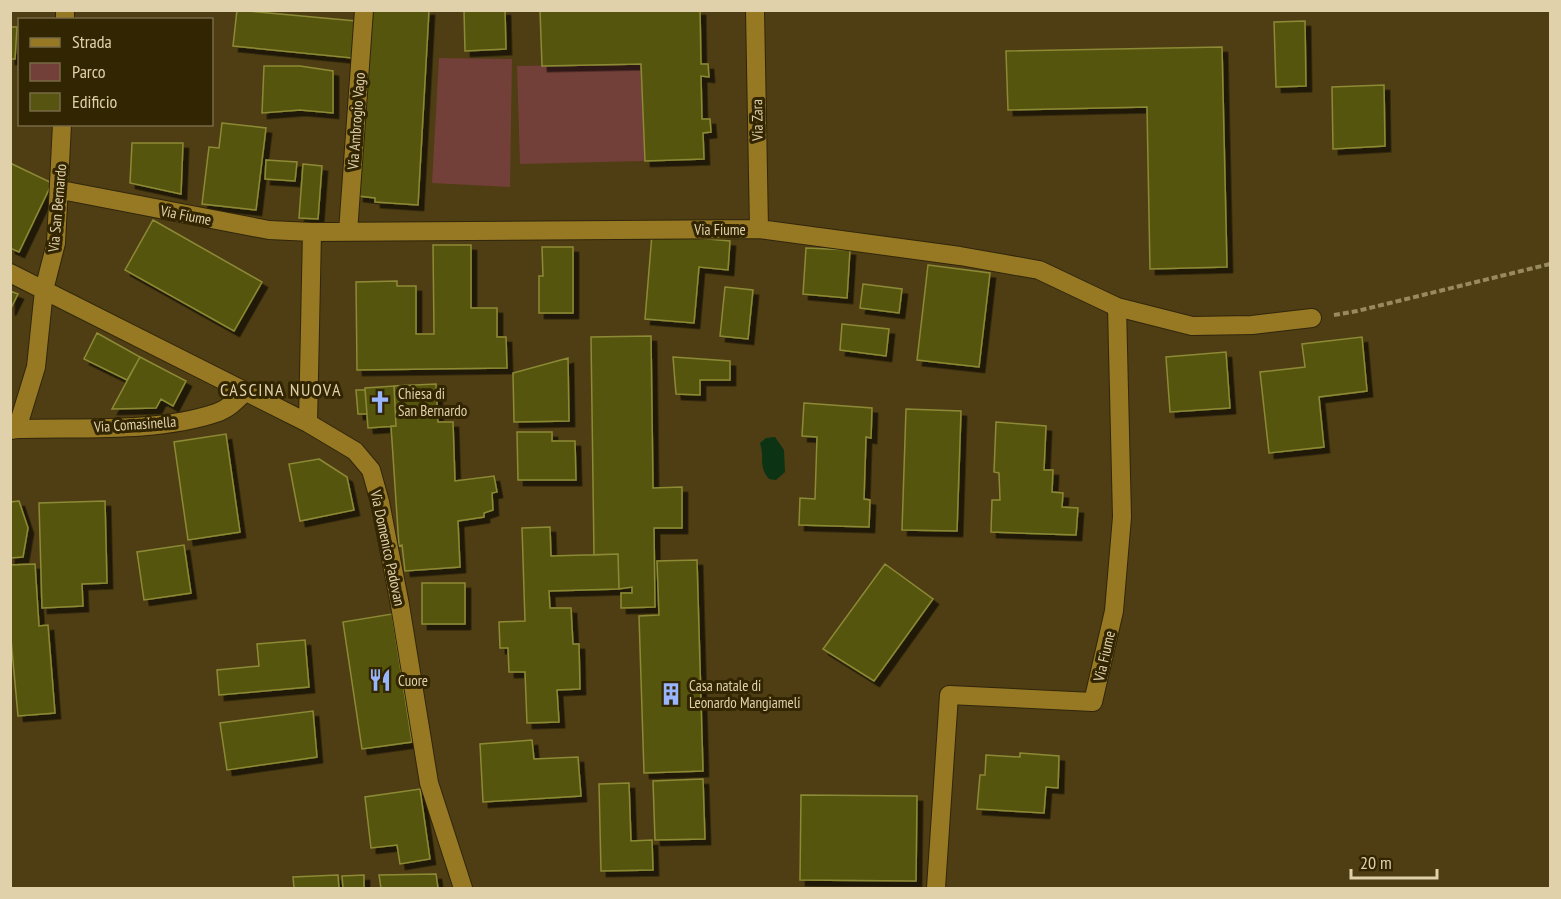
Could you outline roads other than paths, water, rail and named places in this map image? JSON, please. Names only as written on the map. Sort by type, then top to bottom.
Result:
[{"type":"street","name":"Via Ambrogio Vago","points":[[348,232],[364,10]]},
{"type":"street","name":"Via Zara","points":[[755,10],[759,229]]},
{"type":"street","name":"Via San Bernardo","points":[[14,430],[36,366],[44,290],[56,243],[61,190],[62,126]]},
{"type":"street","name":"Via Fiume","points":[[61,190],[269,230],[348,232],[759,229],[960,256],[1040,270],[1117,307],[1192,326],[1252,325],[1312,318]]},
{"type":"street","points":[[308,423],[312,232]]},
{"type":"street","name":"Via Domenico Padovan","points":[[10,273],[308,423],[355,451],[370,470],[385,525],[429,783],[463,888]]},
{"type":"street","name":"Via Fiume","points":[[936,888],[949,695],[1093,702],[1113,611],[1122,517],[1117,307]]},
{"type":"street","name":"Via Comasinella","points":[[14,430],[167,424],[217,413],[232,405],[245,392]]},
{"type":"place","name":"Chiesa di San Bernardo","points":[[380,402]]},
{"type":"place","name":"Cuore","points":[[380,680]]},
{"type":"place","name":"Casa natale di Leonardo Mangiameli","points":[[671,694]]},
{"type":"district","name":"CASCINA NUOVA","points":[[281,389]]}]
